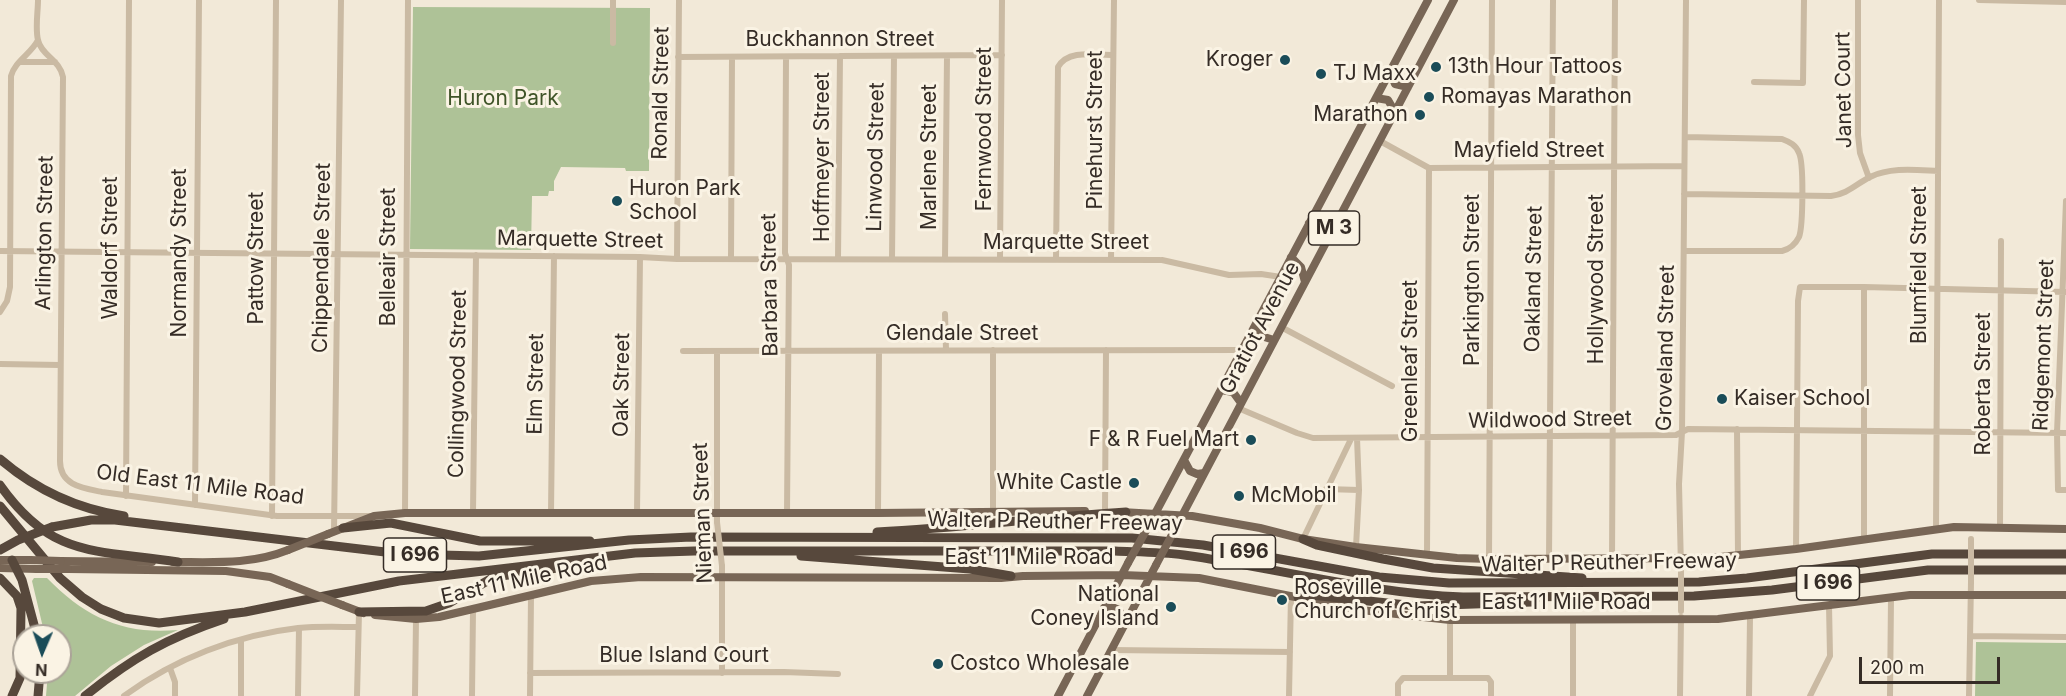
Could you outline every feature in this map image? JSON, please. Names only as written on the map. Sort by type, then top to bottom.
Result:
[{"type":"highway","points":[[0,459],[34,485],[72,503],[113,514],[221,531]]},
{"type":"highway","points":[[0,485],[26,517],[47,534],[65,543],[82,549],[178,562]]},
{"type":"highway","points":[[0,507],[60,578],[82,597],[113,614],[135,621],[166,624],[245,612]]},
{"type":"highway","points":[[818,537],[848,532],[931,530],[1052,517],[1126,512]]},
{"type":"highway","points":[[0,550],[18,540],[52,527],[91,520],[115,520],[200,531],[221,531]]},
{"type":"highway","points":[[335,531],[392,523],[480,541],[610,542]]},
{"type":"highway","name":"Walter P Reuther Freeway","points":[[221,531],[402,555],[435,557],[479,556],[676,537],[1132,538],[1203,545],[1364,575],[1465,584],[1668,582],[1747,578],[1940,554],[2066,554]]},
{"type":"highway","points":[[1303,539],[1317,545],[1433,568],[1585,578],[1649,578],[1668,582]]},
{"type":"highway","points":[[694,551],[732,556],[786,556],[907,564],[970,569],[1011,576]]},
{"type":"highway","name":"Walter P Reuther Freeway","points":[[245,612],[399,580],[644,552],[1115,551],[1173,554],[1400,593],[1463,597],[1726,595],[1928,570],[2066,570]]},
{"type":"highway","points":[[359,612],[426,611],[449,603],[494,577],[566,567],[606,556]]},
{"type":"highway","points":[[14,564],[22,579],[34,624]]},
{"type":"highway","points":[[0,578],[17,596],[21,608],[20,678],[12,696]]},
{"type":"highway","points":[[1294,596],[1416,606],[1560,601],[1590,596]]},
{"type":"highway","points":[[85,696],[118,670],[154,647],[245,612]]},
{"type":"main road","name":"Gratiot Avenue","points":[[1155,514],[1428,0]]},
{"type":"main road","name":"Gratiot Avenue","points":[[1182,515],[1454,0]]},
{"type":"main road","points":[[1390,71],[1395,84],[1408,87]]},
{"type":"main road","points":[[1376,98],[1388,100],[1395,112]]},
{"type":"main road","points":[[1309,223],[1317,235],[1328,239]]},
{"type":"main road","points":[[1291,257],[1301,267],[1305,282]]},
{"type":"main road","points":[[1256,324],[1261,336],[1274,340]]},
{"type":"main road","points":[[1221,390],[1233,392],[1239,406]]},
{"type":"main road","points":[[1184,460],[1190,471],[1197,474],[1204,473]]},
{"type":"main road","name":"East 11 Mile Road","points":[[0,568],[30,560],[233,562],[272,556],[374,516],[405,513],[1105,511],[1182,515],[1252,526],[1303,539],[1356,547],[1489,560],[1738,556],[1972,527],[2066,529]]},
{"type":"main road","name":"M 3","points":[[1061,693],[1155,514]]},
{"type":"main road","name":"M 3","points":[[1087,696],[1182,515]]},
{"type":"main road","points":[[270,577],[266,567],[268,559],[272,556]]},
{"type":"main road","name":"East 11 Mile Road","points":[[0,560],[37,569],[226,571],[270,577],[359,612],[416,619],[473,610],[575,585],[616,578],[1151,576],[1221,581],[1388,614],[1450,620],[1681,621],[1750,617],[1925,594],[2066,595]]},
{"type":"main road","points":[[1104,608],[1112,607],[1119,610],[1125,625]]},
{"type":"street","points":[[0,312],[7,301],[9,291],[11,76],[19,62],[38,40],[38,0]]},
{"type":"street","name":"Waldorf Street","points":[[126,496],[129,0]]},
{"type":"street","name":"Normandy Street","points":[[195,505],[199,0]]},
{"type":"street","name":"Pattow Street","points":[[272,516],[276,0]]},
{"type":"street","name":"Chippendale Street","points":[[335,531],[341,0]]},
{"type":"street","name":"Belleair Street","points":[[405,513],[408,0]]},
{"type":"street","points":[[613,0],[613,43]]},
{"type":"street","name":"Ronald Street","points":[[677,259],[679,0]]},
{"type":"street","name":"Fernwood Street","points":[[1000,259],[1002,0]]},
{"type":"street","name":"Pinehurst Street","points":[[1111,260],[1114,0]]},
{"type":"street","name":"Parkington Street","points":[[1489,560],[1492,0]]},
{"type":"street","name":"Oakland Street","points":[[1549,559],[1553,0]]},
{"type":"street","name":"Hollywood Street","points":[[1612,559],[1615,0]]},
{"type":"street","name":"Groveland Street","points":[[1680,696],[1682,558],[1679,484],[1682,432],[1686,0]]},
{"type":"street","points":[[1754,82],[1803,83],[1804,0]]},
{"type":"street","name":"Janet Court","points":[[1858,0],[1858,135],[1860,153],[1869,178]]},
{"type":"street","name":"Blumfield Street","points":[[1936,530],[1939,0]]},
{"type":"street","points":[[1979,0],[2066,2]]},
{"type":"street","name":"Arlington Street","points":[[38,40],[43,50],[62,70],[63,79],[60,364],[62,475]]},
{"type":"street","points":[[1056,260],[1058,67],[1065,58],[1072,55],[1113,55]]},
{"type":"street","name":"Hoffmeyer Street","points":[[838,259],[840,56]]},
{"type":"street","name":"Linwood Street","points":[[892,259],[894,56]]},
{"type":"street","name":"Marlene Street","points":[[945,259],[947,56]]},
{"type":"street","name":"Buckhannon Street","points":[[678,57],[1002,56]]},
{"type":"street","points":[[731,259],[732,57]]},
{"type":"street","name":"Barbara Street","points":[[786,57],[785,253],[789,264],[787,513]]},
{"type":"street","points":[[19,62],[56,62]]},
{"type":"street","points":[[1684,250],[1776,252],[1789,249],[1799,236],[1801,227],[1801,159],[1797,148],[1787,141],[1685,137]]},
{"type":"street","name":"Mayfield Street","points":[[1380,141],[1430,168],[1684,166]]},
{"type":"street","name":"Greenleaf Street","points":[[1427,555],[1430,168]]},
{"type":"street","points":[[1684,194],[1842,194],[1869,178],[1886,172],[1938,171]]},
{"type":"street","name":"Ridgemont Street","points":[[2066,201],[2057,433],[2058,490],[2066,490]]},
{"type":"street","name":"Roberta Street","points":[[2000,528],[2001,241]]},
{"type":"street","name":"Marquette Street","points":[[0,251],[677,259],[1161,260],[1229,275],[1261,274],[1281,277]]},
{"type":"street","name":"Collingwood Street","points":[[473,513],[476,255]]},
{"type":"street","name":"Elm Street","points":[[551,513],[554,256]]},
{"type":"street","name":"Oak Street","points":[[637,513],[640,257]]},
{"type":"street","points":[[1864,287],[1864,539]]},
{"type":"street","points":[[1796,549],[1798,301],[1800,288],[1936,288],[2064,292]]},
{"type":"street","points":[[945,314],[945,350]]},
{"type":"street","points":[[1281,327],[1392,386]]},
{"type":"street","points":[[993,350],[993,512]]},
{"type":"street","points":[[1105,511],[1106,350]]},
{"type":"street","name":"Glendale Street","points":[[683,351],[1242,350]]},
{"type":"street","name":"Nieman Street","points":[[717,351],[716,513],[723,578],[722,673]]},
{"type":"street","points":[[878,513],[879,351]]},
{"type":"street","points":[[0,364],[60,364]]},
{"type":"street","name":"Wildwood Street","points":[[1239,406],[1313,438],[1676,435],[1688,429],[2066,433]]},
{"type":"street","points":[[1737,429],[1738,556]]},
{"type":"street","points":[[1303,539],[1326,489],[1354,438]]},
{"type":"street","points":[[1354,438],[1359,490],[1356,547]]},
{"type":"street","name":"Old East 11 Mile Road","points":[[62,475],[69,481],[88,489],[272,516],[374,516]]},
{"type":"street","points":[[1326,489],[1359,490]]},
{"type":"street","points":[[1969,696],[1972,527]]},
{"type":"street","points":[[530,696],[531,595]]},
{"type":"street","points":[[1289,696],[1294,596]]},
{"type":"street","points":[[1890,696],[1891,598]]},
{"type":"street","points":[[1810,696],[1830,656],[1829,605]]},
{"type":"street","points":[[472,696],[473,610]]},
{"type":"street","points":[[357,696],[359,612]]},
{"type":"street","points":[[1749,696],[1750,617]]},
{"type":"street","points":[[415,696],[416,619]]},
{"type":"street","points":[[1449,678],[1450,620]]},
{"type":"street","points":[[1573,696],[1574,621]]},
{"type":"street","points":[[124,696],[170,668],[211,649],[241,640],[299,628],[358,627]]},
{"type":"street","points":[[298,696],[299,628]]},
{"type":"street","points":[[1970,636],[2066,637]]},
{"type":"street","points":[[241,640],[241,696]]},
{"type":"street","points":[[1111,650],[1290,652]]},
{"type":"street","points":[[170,668],[175,682],[175,696]]},
{"type":"street","name":"Blue Island Court","points":[[530,674],[838,674]]},
{"type":"street","points":[[1398,696],[1399,681],[1406,678],[1485,678],[1490,680],[1491,696]]},
{"type":"green space","name":"Huron Park","points":[[413,7],[650,8],[649,171],[626,171],[625,168],[561,167],[554,181],[554,191],[549,191],[548,196],[532,196],[531,250],[410,249]]},
{"type":"green space","points":[[34,578],[47,578],[61,592],[91,613],[122,626],[158,631],[178,630],[144,645],[111,666],[75,696],[46,696],[47,684],[72,684],[72,624],[42,624],[32,581]]},
{"type":"green space","points":[[1976,642],[2066,643],[2066,696],[1975,696]]},
{"type":"place","name":"Kroger","points":[[1285,60]]},
{"type":"place","name":"13th Hour Tattoos","points":[[1436,67]]},
{"type":"place","name":"TJ Maxx","points":[[1321,74]]},
{"type":"place","name":"Romayas Marathon","points":[[1429,97]]},
{"type":"place","name":"Marathon","points":[[1420,115]]},
{"type":"place","name":"Huron Park School","points":[[617,201]]},
{"type":"place","name":"Kaiser School","points":[[1722,399]]},
{"type":"place","name":"F & R Fuel Mart","points":[[1251,440]]},
{"type":"place","name":"White Castle","points":[[1134,483]]},
{"type":"place","name":"McMobil","points":[[1239,496]]},
{"type":"place","name":"Roseville Church of Christ","points":[[1282,600]]},
{"type":"place","name":"National Coney Island","points":[[1171,607]]},
{"type":"place","name":"Costco Wholesale","points":[[938,664]]}]
